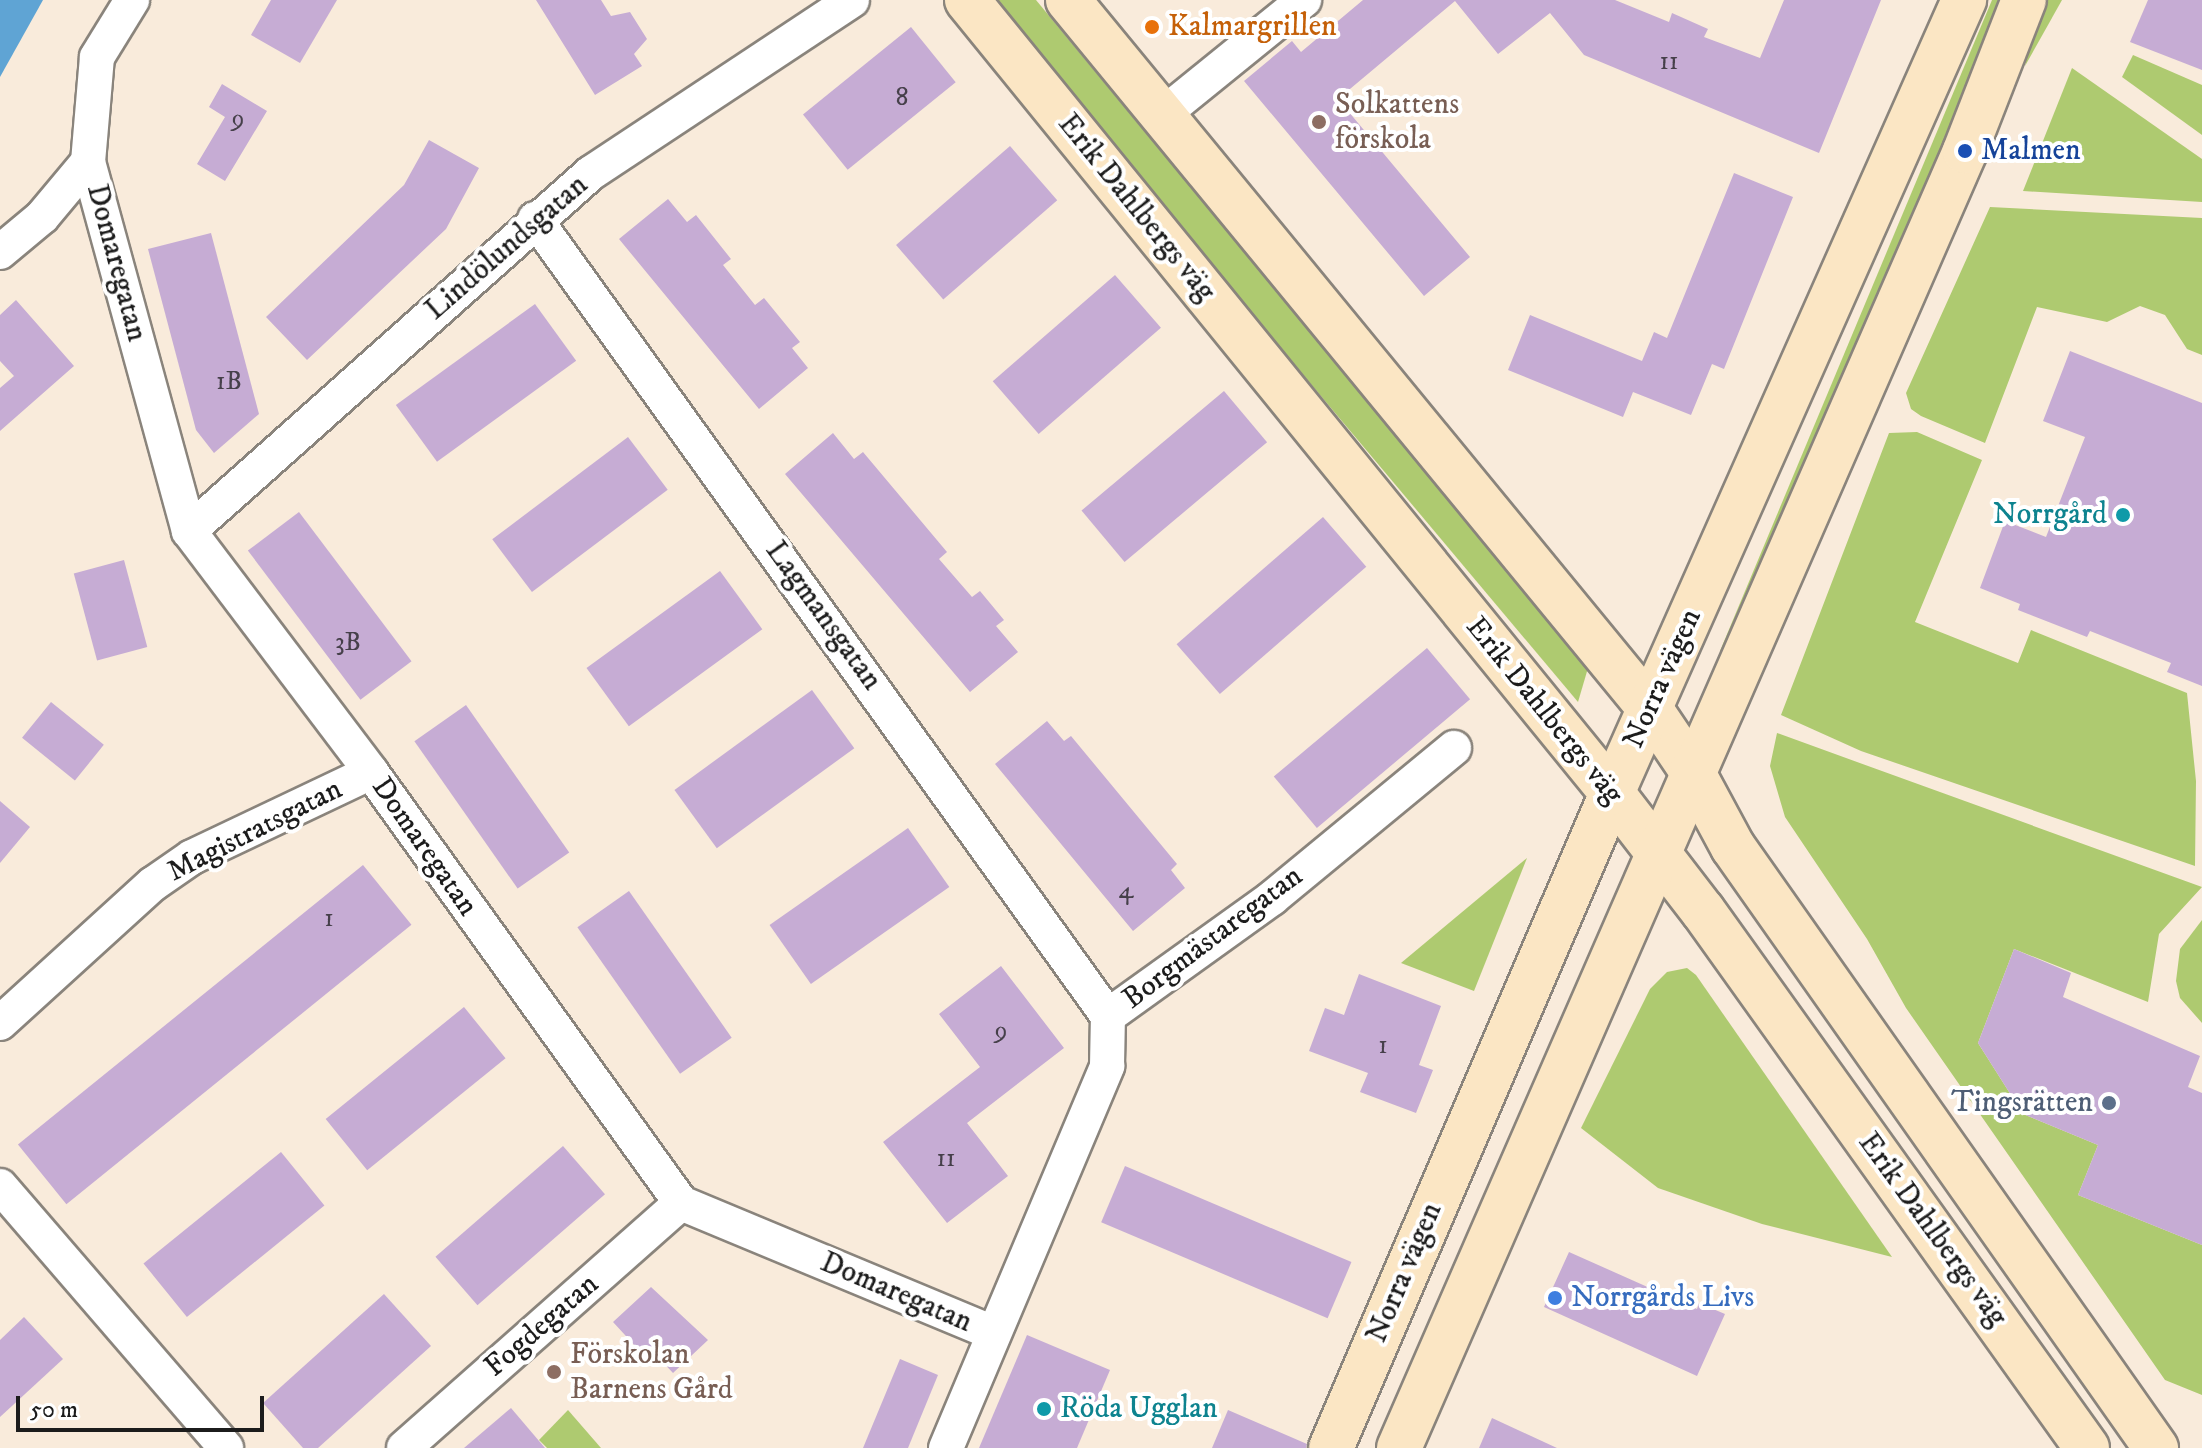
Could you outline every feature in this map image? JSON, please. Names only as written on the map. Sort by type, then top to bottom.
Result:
[{"type":"main road","name":"Erik Dahlbergs väg","points":[[967,0],[1658,852],[2087,1448]]},
{"type":"main road","name":"Erik Dahlbergs väg","points":[[1068,0],[1651,710],[1692,771],[1733,847],[2156,1448]]},
{"type":"main road","name":"Norra vägen","points":[[1331,1448],[1612,793],[1964,0]]},
{"type":"main road","name":"Norra vägen","points":[[1399,1448],[1977,122],[2024,0]]},
{"type":"street","points":[[0,252],[42,217],[88,162],[97,57],[132,0]]},
{"type":"street","name":"Lindölundsgatan","points":[[189,531],[535,219],[591,173],[852,0]]},
{"type":"street","points":[[1162,115],[1304,0]]},
{"type":"street","name":"Domaregatan","points":[[88,162],[189,531],[371,772],[681,1203],[993,1333]]},
{"type":"street","name":"Lagmansgatan","points":[[535,219],[1108,1016]]},
{"type":"street","name":"Borgmästaregatan","points":[[946,1448],[1107,1066],[1108,1016],[1272,898],[1454,748]]},
{"type":"street","name":"Magistratsgatan","points":[[0,1023],[153,884],[192,857],[371,772]]},
{"type":"street","points":[[0,1186],[226,1448]]},
{"type":"street","name":"Fogdegatan","points":[[404,1448],[681,1203]]},
{"type":"green space","points":[[988,0],[1036,0],[1588,668],[1578,702]]},
{"type":"green space","points":[[1992,0],[2006,0],[1728,658],[1720,651]]},
{"type":"green space","points":[[2037,0],[2062,0],[2025,66]]},
{"type":"green space","points":[[2133,55],[2202,85],[2202,135],[2122,77]]},
{"type":"green space","points":[[2072,68],[2202,159],[2202,202],[2023,191]]},
{"type":"green space","points":[[1990,207],[2202,218],[2202,355],[2187,349],[2165,315],[2140,306],[2107,322],[2037,307],[1985,443],[1921,416],[1911,409],[1906,393]]},
{"type":"green space","points":[[1917,432],[1982,460],[1915,622],[2018,663],[2031,630],[2187,693],[2196,781],[2195,866],[1861,751],[1781,715],[1889,433]]},
{"type":"green space","points":[[1777,733],[2202,887],[2159,934],[2148,1002],[2014,949],[1978,1043],[2023,1114],[2098,1145],[2078,1195],[2202,1245],[2202,1395],[2165,1380],[1906,1008],[1867,939],[1785,817],[1770,766]]},
{"type":"green space","points":[[1527,858],[1474,991],[1401,963]]},
{"type":"green space","points":[[2202,920],[2202,1023],[2180,998],[2176,981],[2180,949]]},
{"type":"green space","points":[[1687,968],[1696,975],[1892,1257],[1762,1224],[1658,1188],[1581,1128],[1650,989],[1667,972]]},
{"type":"green space","points":[[568,1410],[601,1448],[547,1448],[539,1440]]},
{"type":"water","points":[[0,0],[43,0],[0,77]]},
{"type":"building","points":[[271,0],[337,0],[300,63],[251,35]]},
{"type":"building","points":[[536,0],[601,0],[611,16],[630,12],[647,39],[634,54],[642,66],[595,95]]},
{"type":"building","points":[[1363,0],[1615,0],[1669,22],[1672,13],[1708,29],[1704,37],[1760,58],[1784,0],[1881,0],[1819,153],[1584,55],[1550,13],[1498,54],[1455,1],[1338,99],[1470,257],[1424,296],[1244,81],[1292,41],[1301,52]]},
{"type":"building","points":[[2148,0],[2202,0],[2202,70],[2130,42]]},
{"type":"building","points":[[911,27],[956,82],[848,170],[803,114]]},
{"type":"building","points":[[222,84],[267,111],[225,181],[197,164],[225,117],[209,107]]},
{"type":"building","points":[[429,140],[479,168],[446,229],[307,360],[266,317],[404,185]]},
{"type":"building","points":[[1010,146],[1057,200],[943,299],[896,245]]},
{"type":"building","points":[[1734,173],[1793,197],[1724,369],[1712,364],[1691,415],[1633,392],[1623,417],[1508,370],[1530,315],[1642,361],[1654,332],[1667,338]]},
{"type":"building","points":[[668,199],[687,222],[696,215],[731,259],[723,265],[755,305],[764,298],[800,342],[792,348],[808,368],[759,409],[619,239]]},
{"type":"building","points":[[211,233],[259,414],[214,453],[196,430],[148,249]]},
{"type":"building","points":[[1115,275],[1161,328],[1039,434],[993,381]]},
{"type":"building","points":[[16,300],[74,366],[0,431],[0,388],[14,376],[0,361],[0,315]]},
{"type":"building","points":[[535,304],[576,361],[437,462],[396,405]]},
{"type":"building","name":"Norrgård","points":[[2070,351],[2202,403],[2202,686],[2167,672],[2171,663],[2090,631],[2087,637],[2018,610],[2020,604],[1980,588],[2005,521],[2046,537],[2085,437],[2043,421]]},
{"type":"building","points":[[1224,391],[1267,442],[1125,562],[1082,511]]},
{"type":"building","points":[[833,433],[854,459],[863,452],[947,552],[939,559],[972,597],[980,591],[1004,620],[996,626],[1018,652],[970,692],[785,474]]},
{"type":"building","points":[[628,437],[668,490],[532,592],[492,539]]},
{"type":"building","points":[[299,512],[412,661],[360,700],[248,551]]},
{"type":"building","points":[[1323,517],[1366,567],[1220,694],[1177,644]]},
{"type":"building","points":[[124,560],[147,647],[97,660],[74,573]]},
{"type":"building","points":[[720,571],[762,629],[629,726],[587,668]]},
{"type":"building","points":[[1427,648],[1470,699],[1317,828],[1274,777]]},
{"type":"building","points":[[812,690],[854,748],[717,848],[674,790]]},
{"type":"building","points":[[51,702],[104,745],[75,781],[22,738]]},
{"type":"building","points":[[466,705],[569,852],[518,889],[414,741]]},
{"type":"building","points":[[1047,721],[1064,741],[1071,736],[1177,864],[1171,870],[1185,888],[1133,931],[995,764]]},
{"type":"building","points":[[0,801],[30,827],[0,863]]},
{"type":"building","points":[[908,828],[949,887],[811,984],[770,925]]},
{"type":"building","points":[[363,865],[411,925],[66,1204],[18,1144]]},
{"type":"building","points":[[629,891],[732,1038],[680,1074],[577,927]]},
{"type":"building","name":"Tingsrätten","points":[[2014,949],[2071,973],[2063,997],[2200,1056],[2188,1087],[2202,1093],[2202,1245],[2078,1195],[2098,1145],[2023,1114],[1978,1043]]},
{"type":"building","points":[[1001,966],[1064,1048],[967,1123],[1008,1176],[947,1223],[883,1142],[980,1067],[939,1014]]},
{"type":"building","points":[[1359,974],[1441,1006],[1419,1065],[1433,1070],[1416,1113],[1360,1092],[1368,1073],[1309,1051],[1325,1008],[1344,1015]]},
{"type":"building","points":[[464,1007],[506,1058],[367,1170],[326,1119]]},
{"type":"building","points":[[563,1146],[605,1194],[477,1305],[435,1257]]},
{"type":"building","points":[[281,1152],[324,1206],[187,1317],[143,1263]]},
{"type":"building","points":[[1125,1166],[1351,1262],[1328,1318],[1101,1222]]},
{"type":"building","points":[[1569,1252],[1697,1309],[1699,1303],[1725,1314],[1697,1376],[1544,1307]]},
{"type":"building","points":[[651,1287],[708,1340],[673,1373],[655,1354],[648,1360],[613,1322]]},
{"type":"building","points":[[384,1294],[431,1346],[318,1448],[303,1448],[263,1403]]},
{"type":"building","points":[[24,1317],[63,1359],[0,1417],[0,1340]]},
{"type":"building","name":"Röda Ugglan","points":[[1027,1335],[1110,1370],[1077,1448],[979,1448]]},
{"type":"building","points":[[900,1359],[938,1375],[908,1448],[863,1448]]},
{"type":"building","points":[[511,1408],[545,1448],[464,1448]]},
{"type":"building","name":"Röda Ugglan","points":[[1228,1410],[1307,1444],[1306,1448],[1212,1448]]},
{"type":"building","points":[[1492,1418],[1557,1448],[1479,1448]]},
{"type":"place","name":"Kalmargrillen","points":[[1152,27]]},
{"type":"place","name":"Solkattens förskola","points":[[1319,122]]},
{"type":"place","name":"Malmen","points":[[1965,151]]},
{"type":"place","name":"Norrgård","points":[[2123,515]]},
{"type":"place","name":"Tingsrätten","points":[[2109,1103]]},
{"type":"place","name":"Norrgårds Livs","points":[[1555,1298]]},
{"type":"place","name":"Förskolan Barnens Gård","points":[[554,1372]]},
{"type":"place","name":"Röda Ugglan","points":[[1044,1409]]}]
